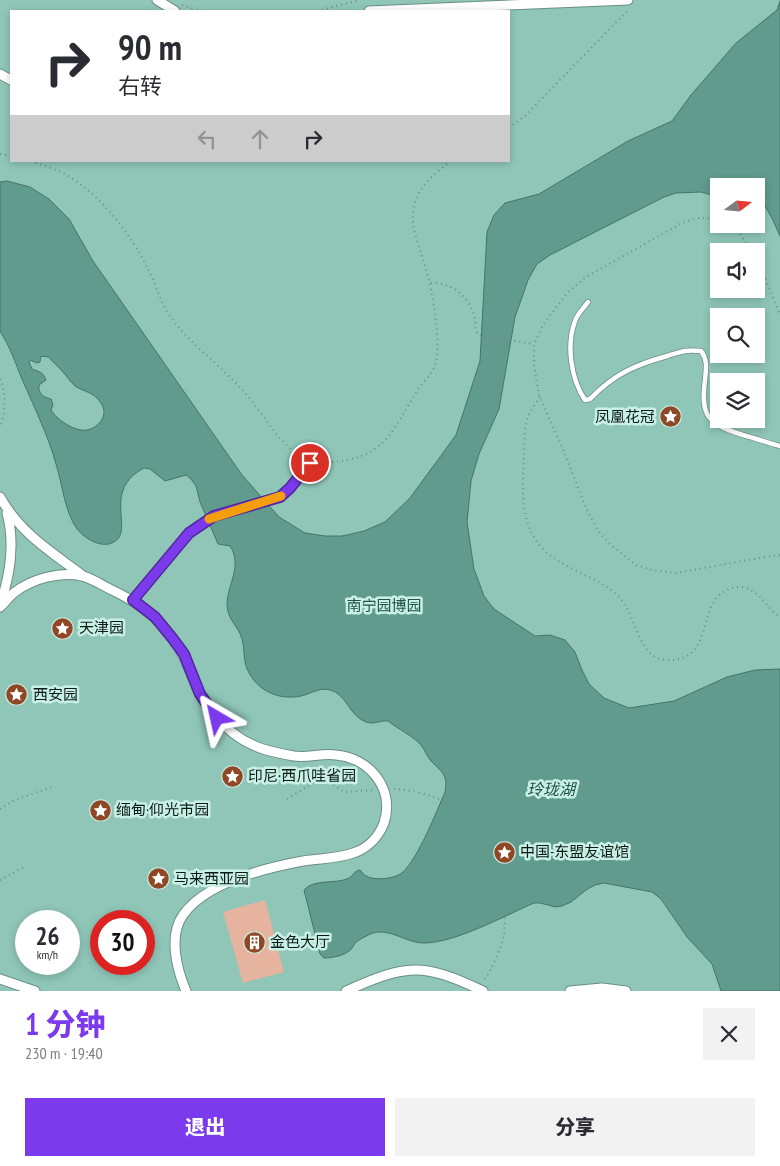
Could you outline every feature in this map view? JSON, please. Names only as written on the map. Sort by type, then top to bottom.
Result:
[{"type":"street","points":[[157,0],[176,7]]},
{"type":"street","points":[[406,10],[629,4]]},
{"type":"street","points":[[0,496],[17,523],[46,550],[83,576],[133,600],[155,617],[184,654],[206,704],[230,732],[247,744],[276,753],[298,756],[333,754],[346,756],[360,762],[372,771],[378,777],[384,790],[386,806],[384,823],[379,833],[366,847],[345,856],[281,866],[240,878],[218,887],[200,898],[182,915],[176,929],[175,943],[181,980],[186,991]]},
{"type":"street","points":[[0,606],[8,576],[11,552],[11,528],[5,506]]},
{"type":"street","points":[[0,606],[15,592],[36,581],[54,576],[83,576]]},
{"type":"street","points":[[346,991],[392,972],[412,969],[429,970],[452,976],[480,990]]},
{"type":"street","points":[[0,979],[35,991]]},
{"type":"street","points":[[570,991],[602,988],[626,991]]},
{"type":"lane","points":[[588,302],[575,320],[570,344],[574,374],[585,400],[590,399],[618,374],[640,364],[690,349],[701,351],[706,357],[703,394],[704,408],[711,421],[720,427],[780,446]]},
{"type":"lane","points":[[133,600],[189,533],[214,516],[280,497],[290,488],[310,463]]},
{"type":"path","points":[[321,10],[360,0]]},
{"type":"path","points":[[510,127],[524,116],[624,16],[629,4]]},
{"type":"path","points":[[176,7],[193,10]]},
{"type":"path","points":[[33,162],[63,174],[88,191],[112,214],[128,234],[150,271],[168,314],[182,332],[246,394],[270,428],[295,453],[310,463],[353,460],[370,454],[395,429],[419,387],[434,370],[438,343],[431,283],[413,226],[413,211],[416,198],[424,186],[434,174],[450,162]]},
{"type":"path","points":[[710,219],[698,218],[682,223],[586,277],[568,292],[543,326],[534,344],[534,365],[540,397],[586,508],[598,531],[612,546],[636,565],[652,570],[676,573],[780,555]]},
{"type":"path","points":[[765,278],[780,315]]},
{"type":"path","points":[[431,283],[439,282],[446,285],[464,298],[472,310],[478,335],[534,344]]},
{"type":"path","points":[[0,379],[5,414],[0,428]]},
{"type":"path","points":[[540,397],[531,410],[526,425],[523,493],[525,514],[531,531],[537,542],[551,556],[606,586],[619,597],[630,612],[636,630],[651,655],[658,659],[667,660],[678,659],[691,654],[703,634],[716,596],[735,587],[744,588],[757,594],[780,617]]},
{"type":"path","points":[[287,800],[323,777],[344,792],[405,789],[444,801],[475,827],[495,855],[504,894],[504,935],[490,972],[480,990]]},
{"type":"path","points":[[0,808],[12,801],[51,787]]},
{"type":"path","points":[[0,880],[24,867]]},
{"type":"green space","name":"南宁园博园","points":[[0,0],[780,0],[780,991],[0,991]]},
{"type":"water","name":"玲珑湖","points":[[780,1],[780,236],[765,207],[765,178],[710,178],[710,194],[701,192],[676,193],[664,197],[550,255],[537,264],[528,280],[515,317],[499,409],[479,454],[471,481],[467,522],[474,569],[484,596],[494,609],[535,636],[550,635],[565,640],[575,652],[589,684],[604,698],[629,708],[674,701],[727,677],[755,670],[780,669],[780,991],[721,991],[712,964],[687,937],[661,899],[652,892],[604,883],[595,885],[562,906],[556,907],[534,903],[480,928],[438,942],[419,943],[393,934],[380,932],[364,937],[356,942],[346,953],[324,958],[320,954],[304,890],[313,884],[347,879],[360,870],[370,878],[379,879],[390,878],[403,872],[415,857],[432,823],[445,792],[445,778],[442,772],[430,760],[421,745],[414,739],[388,721],[369,723],[360,719],[340,695],[335,692],[323,689],[301,696],[283,697],[267,692],[255,681],[246,666],[243,642],[231,619],[227,605],[235,568],[234,553],[230,546],[218,544],[200,502],[196,486],[186,475],[165,481],[150,469],[144,468],[131,477],[124,488],[121,498],[122,529],[120,536],[114,542],[99,544],[84,536],[77,529],[66,506],[53,453],[45,432],[10,349],[0,331],[0,182],[7,181],[30,187],[49,199],[69,219],[93,261],[242,475],[279,517],[305,533],[342,536],[364,531],[385,522],[410,498],[456,435],[480,361],[487,232],[494,215],[505,203],[539,194],[628,141],[672,121],[691,95],[736,43],[777,10]],"holes":[[[41,356],[49,357],[75,386],[94,396],[100,402],[104,415],[101,422],[95,427],[87,430],[77,429],[62,421],[51,410],[53,405],[51,399],[43,396],[39,391],[39,385],[46,380],[45,377],[32,369],[29,362],[30,360],[37,363],[40,362]]]},
{"type":"building","name":"金色大厅","points":[[265,900],[284,972],[243,983],[223,912]]},
{"type":"slow traffic","points":[[209,519],[281,496]]},
{"type":"place","name":"凤凰花冠","points":[[671,417]]},
{"type":"place","name":"天津园","points":[[63,628]]},
{"type":"place","name":"西安园","points":[[17,695]]},
{"type":"place","name":"印尼·西爪哇省园","points":[[232,776]]},
{"type":"place","name":"缅甸·仰光市园","points":[[100,810]]},
{"type":"place","name":"中国-东盟友谊馆","points":[[504,852]]},
{"type":"place","name":"马来西亚园","points":[[158,879]]},
{"type":"place","name":"金色大厅","points":[[254,942]]},
{"type":"route","points":[[217,718],[200,694],[184,654],[155,617],[133,600],[189,533],[214,516],[280,497],[290,488],[310,463]]}]
